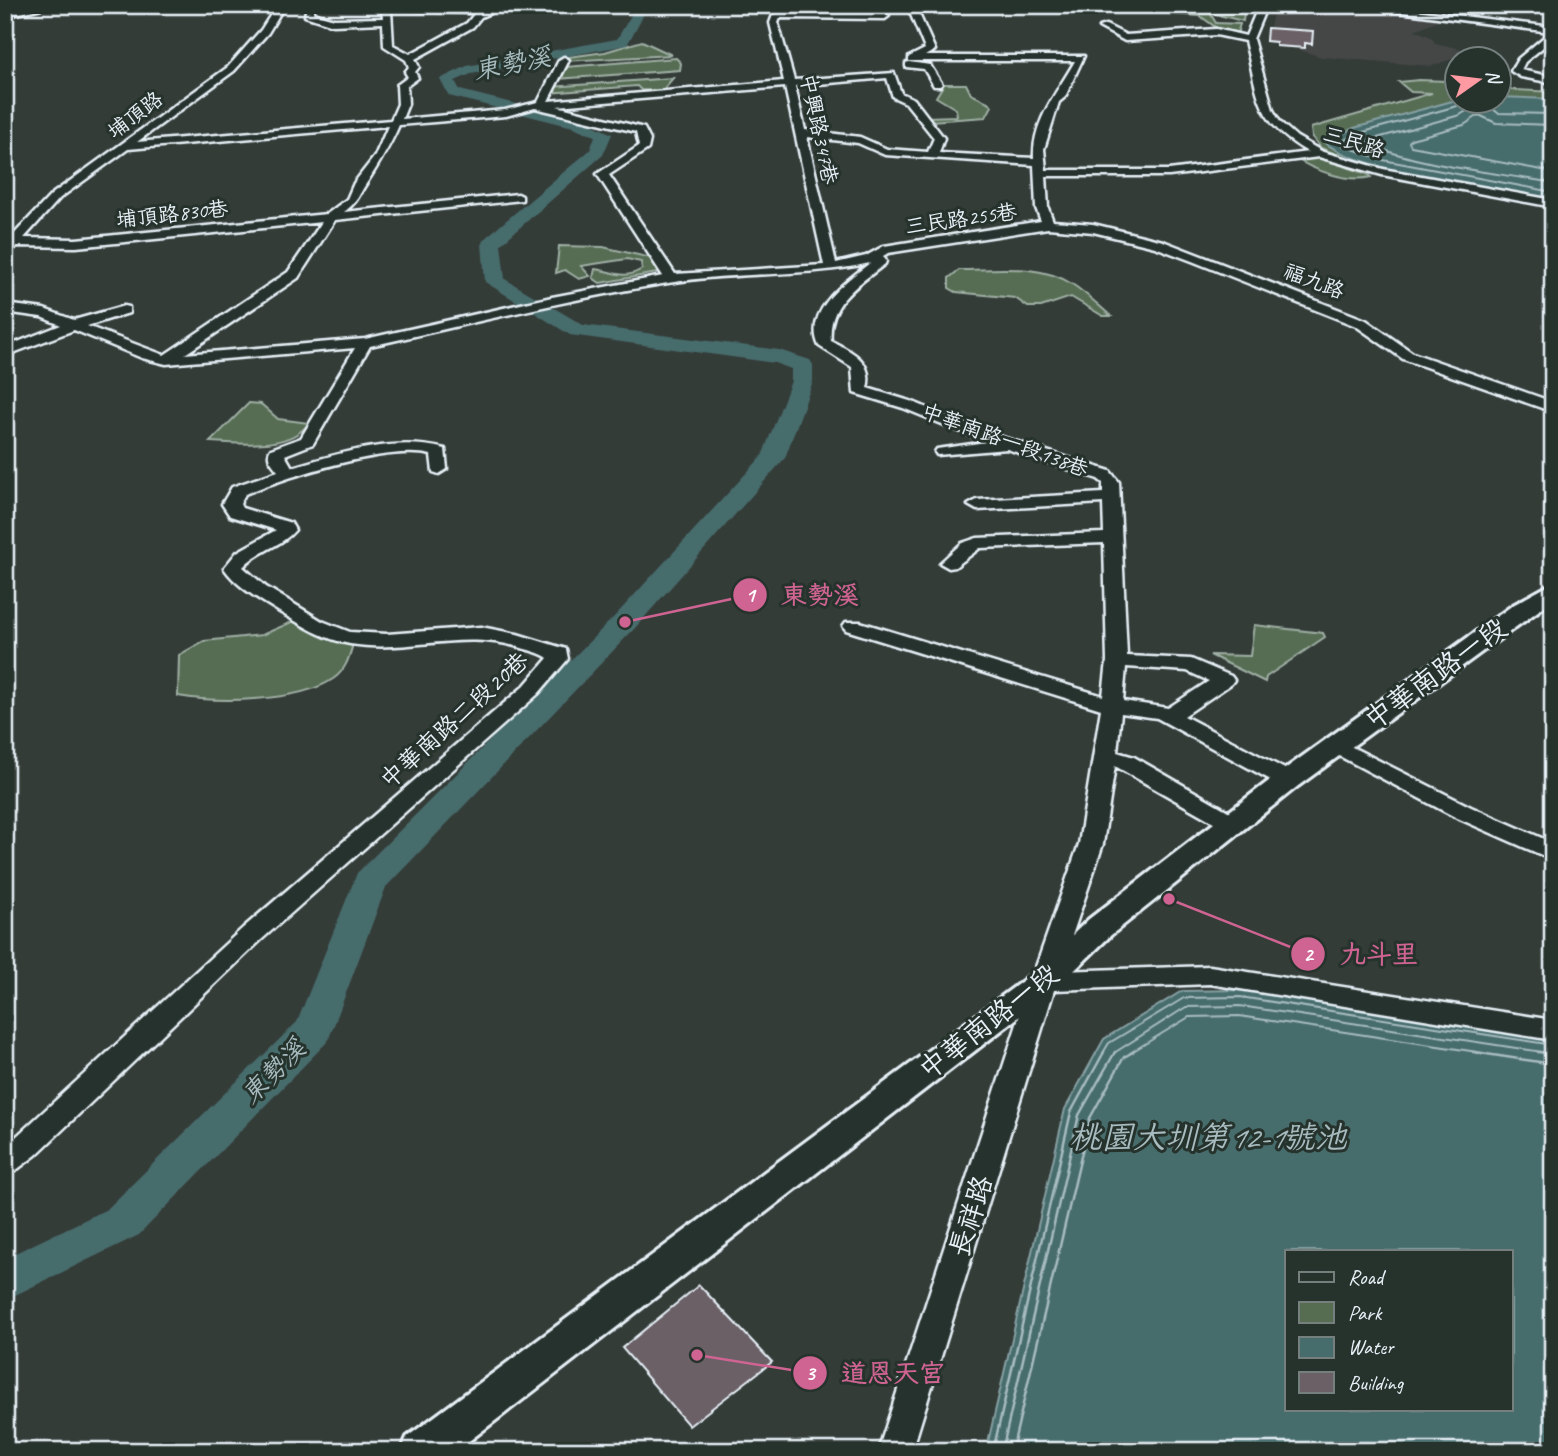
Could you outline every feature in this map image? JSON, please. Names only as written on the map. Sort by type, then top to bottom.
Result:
[{"type":"main road","name":"中華南路一段","points":[[422,1451],[1044,981],[1100,927],[1288,780],[1553,590]]},
{"type":"street","points":[[5,15],[50,5]]},
{"type":"street","name":"埔頂路","points":[[10,246],[56,196],[232,69],[265,31],[281,5]]},
{"type":"street","points":[[311,5],[308,14],[333,22],[387,11]]},
{"type":"street","points":[[334,5],[387,11],[487,11]]},
{"type":"street","points":[[410,58],[470,25],[478,15],[505,5]]},
{"type":"street","points":[[780,15],[789,5]]},
{"type":"street","points":[[128,146],[508,113],[537,105],[891,75],[930,50],[911,5]]},
{"type":"street","points":[[1103,27],[1125,38],[1216,32],[1249,39],[1263,5]]},
{"type":"street","points":[[1351,5],[1553,32]]},
{"type":"street","points":[[1427,14],[1434,5]]},
{"type":"street","points":[[1546,5],[1553,8]]},
{"type":"street","points":[[5,308],[44,313],[166,360],[293,275],[332,215],[352,201],[360,183],[380,156],[404,98],[402,85],[413,78],[410,58],[389,46],[387,11]]},
{"type":"street","points":[[780,15],[885,16]]},
{"type":"street","name":"中興路347巷","points":[[780,15],[774,23],[831,268]]},
{"type":"street","points":[[1553,32],[1523,65],[1524,75],[1553,80]]},
{"type":"street","name":"三民路","points":[[1249,39],[1268,110],[1287,141],[1319,154],[1382,172],[1553,204]]},
{"type":"street","points":[[1541,44],[1553,46]]},
{"type":"street","points":[[800,133],[860,140],[886,152],[1040,167],[1039,149],[1054,100],[1060,97],[1081,58],[908,62]]},
{"type":"street","points":[[537,105],[564,60]]},
{"type":"street","points":[[908,62],[925,66],[937,84]]},
{"type":"street","points":[[891,75],[897,94],[910,101],[939,138],[932,156]]},
{"type":"street","points":[[537,105],[640,130],[645,140],[644,147],[603,174],[671,278]]},
{"type":"street","points":[[1186,171],[1190,161],[1249,151]]},
{"type":"street","name":"三民路255巷","points":[[166,360],[365,343],[552,301],[671,278],[831,268],[861,262],[884,250],[1048,223],[1042,208],[1040,167],[1095,174],[1186,171],[1319,154]]},
{"type":"street","name":"埔頂路830巷","points":[[10,246],[103,241],[332,215],[518,198]]},
{"type":"street","name":"福九路","points":[[1048,223],[1093,228],[1159,244],[1361,323],[1408,356],[1553,407]]},
{"type":"street","name":"中華南路一段138巷","points":[[876,255],[880,261],[848,285],[825,315],[824,342],[851,357],[862,370],[864,378],[859,390],[1010,445],[1104,475],[1111,482],[1117,661],[1106,755],[1091,844],[1044,981]]},
{"type":"street","points":[[5,352],[74,325],[124,310]]},
{"type":"street","points":[[365,343],[307,441],[277,452],[277,458],[287,472],[419,447],[439,452],[439,469]]},
{"type":"street","points":[[307,441],[314,446],[321,464]]},
{"type":"street","points":[[943,452],[1010,445]]},
{"type":"street","name":"中華南路二段20巷","points":[[5,1163],[26,1147],[252,934],[531,690],[558,659],[559,653],[487,633],[460,632],[415,638],[348,638],[330,633],[258,590],[233,568],[236,562],[247,554],[286,530],[285,527],[236,512],[231,504],[238,491],[287,472]]},
{"type":"street","points":[[977,505],[1110,498]]},
{"type":"street","points":[[949,563],[977,543],[1103,538],[1115,540]]},
{"type":"street","points":[[853,626],[1111,705],[1170,716],[1288,780]]},
{"type":"street","points":[[1117,661],[1191,665],[1224,680],[1170,716]]},
{"type":"street","points":[[1336,745],[1463,812],[1553,852]]},
{"type":"street","points":[[1106,755],[1126,762],[1234,824]]},
{"type":"street","points":[[1044,981],[1210,975],[1553,1030]]},
{"type":"street","name":"長祥路","points":[[895,1451],[1044,981]]},
{"type":"shaded area","points":[[1275,5],[1314,5],[1441,19],[1415,30],[1431,37],[1435,43],[1448,46],[1442,46],[1442,62],[1431,66],[1322,57],[1267,40]]},
{"type":"green space","points":[[1174,5],[1244,13],[1243,21],[1210,13],[1216,23],[1240,24],[1237,34],[1217,28],[1200,16],[1173,14]]},
{"type":"green space","points":[[642,41],[672,55],[566,61],[569,57],[605,52]]},
{"type":"green space","points":[[676,58],[681,63],[680,70],[556,79],[566,67]]},
{"type":"green space","points":[[673,78],[662,91],[641,90],[637,86],[547,93],[551,87]]},
{"type":"green space","points":[[1442,81],[1442,116],[1512,116],[1512,90],[1553,92],[1553,202],[1365,166],[1321,148],[1312,137],[1311,128],[1432,93],[1411,92],[1399,82]]},
{"type":"green space","points":[[944,84],[966,84],[971,94],[992,106],[986,117],[930,121],[927,117],[957,116],[956,109],[936,97]]},
{"type":"green space","points":[[1306,153],[1371,177],[1341,177],[1309,166],[1292,156]]},
{"type":"green space","points":[[559,246],[603,247],[656,259],[663,272],[600,283],[593,278],[595,269],[624,275],[642,269],[641,262],[627,259],[581,266],[590,276],[579,279],[565,270],[556,273]]},
{"type":"green space","points":[[1017,269],[1046,273],[1072,284],[1111,316],[1103,316],[1071,297],[1041,307],[1028,307],[1015,298],[956,292],[949,288],[949,278],[959,270]]},
{"type":"green space","points":[[249,403],[261,404],[278,419],[309,423],[300,432],[276,442],[210,442]]},
{"type":"green space","points":[[301,618],[355,637],[345,666],[333,679],[300,692],[258,699],[214,700],[178,696],[179,655],[204,641],[262,635]]},
{"type":"green space","points":[[1254,625],[1323,633],[1325,637],[1266,677],[1265,682],[1210,655],[1250,656]]},
{"type":"water","points":[[1512,97],[1553,99],[1553,199],[1399,171],[1343,153],[1324,142],[1354,128],[1442,104],[1442,116],[1512,116]]},
{"type":"water","name":"桃園大圳第12-1號池","points":[[1241,990],[1553,1039],[1553,1451],[986,1451],[1065,1109],[1104,1039],[1182,991]]},
{"type":"building","points":[[1267,28],[1313,31],[1312,44],[1305,43],[1305,48],[1276,46],[1276,42],[1266,41]]},
{"type":"building","points":[[699,1285],[772,1362],[689,1426],[622,1348]]},
{"type":"waterway","name":"東勢溪","points":[[5,1280],[123,1222],[314,1030],[370,882],[625,622],[773,458],[802,381],[802,365],[779,357],[577,331],[495,282],[491,243],[597,152],[604,134],[579,124],[454,93],[447,79],[467,70],[622,42],[643,5]]},
{"type":"place","name":"東勢溪","points":[[625,622]]},
{"type":"place","name":"九斗里","points":[[1169,899]]},
{"type":"place","name":"道恩天宮","points":[[697,1355]]}]
